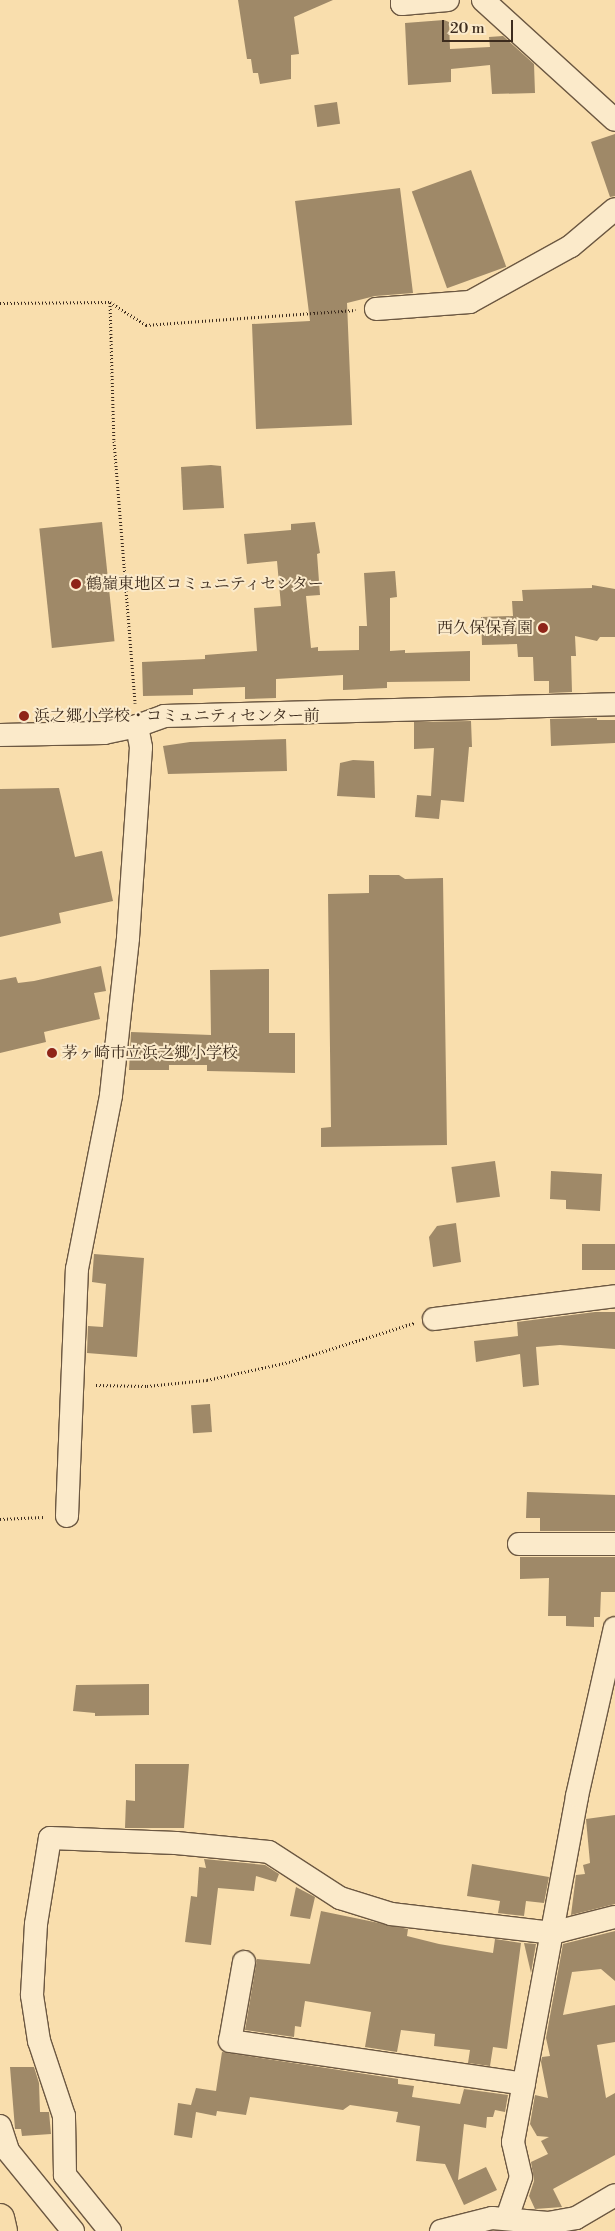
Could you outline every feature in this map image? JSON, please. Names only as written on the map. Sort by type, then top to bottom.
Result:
[{"type":"highway","points":[[0,2218],[3,2231]]},
{"type":"street","points":[[402,0],[402,4],[448,0]]},
{"type":"street","points":[[483,0],[615,120]]},
{"type":"street","points":[[376,309],[470,302],[571,246],[615,209]]},
{"type":"street","points":[[0,735],[104,733],[137,726],[164,716],[615,704]]},
{"type":"street","points":[[67,1516],[70,1384],[77,1269],[111,1095],[128,938],[141,747],[137,726]]},
{"type":"street","points":[[434,1319],[615,1296]]},
{"type":"street","points":[[519,1544],[615,1544]]},
{"type":"street","points":[[517,2223],[520,2177],[513,2142],[552,1933],[606,1712],[610,1637],[615,1628]]},
{"type":"street","points":[[110,2231],[65,2175],[64,2116],[38,2032],[32,1995],[36,1924],[50,1838],[176,1843],[269,1852],[340,1898],[391,1914],[552,1933],[615,1917]]},
{"type":"street","points":[[244,1962],[230,2041],[524,2084]]},
{"type":"street","points":[[0,2126],[8,2151],[74,2231]]},
{"type":"street","points":[[441,2231],[476,2220],[548,2223],[576,2218],[615,2195]]},
{"type":"path","points":[[110,302],[114,441],[137,726]]},
{"type":"path","points":[[0,303],[110,302],[146,325],[376,309]]},
{"type":"path","points":[[70,1384],[146,1386],[207,1380],[289,1362],[384,1330],[434,1319]]},
{"type":"path","points":[[0,1520],[67,1516]]},
{"type":"building","points":[[238,0],[333,0],[294,17],[299,54],[291,55],[291,79],[260,84],[258,73],[253,73],[251,59],[247,59]]},
{"type":"building","points":[[444,20],[449,22],[450,49],[490,47],[489,37],[503,36],[534,64],[535,93],[492,94],[490,65],[451,69],[451,82],[408,85],[405,23]]},
{"type":"building","points":[[337,102],[340,124],[317,127],[314,105]]},
{"type":"building","points":[[615,134],[615,196],[610,197],[591,142]]},
{"type":"building","points":[[471,170],[506,267],[447,288],[412,192]]},
{"type":"building","points":[[400,188],[413,293],[375,296],[347,303],[352,425],[256,429],[252,324],[310,321],[295,201]]},
{"type":"building","points":[[221,466],[224,508],[183,510],[181,467]]},
{"type":"building","name":"鶴嶺東地区コミュニティセンター","points":[[102,522],[115,641],[52,648],[39,529]]},
{"type":"building","points":[[315,522],[320,553],[317,554],[320,595],[306,596],[311,648],[318,647],[318,651],[359,650],[359,626],[367,626],[364,573],[395,571],[397,597],[390,598],[390,651],[405,650],[405,653],[470,651],[470,681],[387,682],[387,688],[343,690],[343,675],[276,679],[276,698],[245,699],[245,687],[193,689],[193,695],[143,696],[142,662],[205,659],[205,655],[257,651],[254,608],[281,606],[277,561],[247,564],[244,534],[291,530],[291,524]]},
{"type":"building","points":[[592,585],[615,589],[615,637],[600,637],[597,641],[575,636],[576,656],[571,656],[572,692],[549,693],[549,681],[534,681],[533,657],[518,657],[517,644],[482,645],[481,617],[513,616],[512,601],[523,601],[522,590],[592,588]]},
{"type":"building","points":[[597,718],[597,720],[615,720],[615,743],[551,746],[550,719]]},
{"type":"building","points":[[471,721],[472,747],[469,747],[464,802],[441,800],[439,819],[415,817],[417,795],[431,796],[434,748],[414,749],[414,722]]},
{"type":"building","points":[[286,739],[287,771],[168,774],[163,746],[190,742]]},
{"type":"building","points":[[353,760],[374,761],[375,798],[337,796],[340,763]]},
{"type":"building","points":[[59,788],[75,857],[102,851],[113,901],[59,913],[61,923],[0,937],[0,789]]},
{"type":"building","points":[[369,875],[399,875],[405,879],[443,878],[447,1145],[321,1147],[321,1128],[331,1127],[328,894],[369,893]]},
{"type":"building","points":[[101,966],[106,991],[94,993],[100,1019],[44,1032],[46,1042],[0,1053],[0,980],[16,977],[18,983],[34,981]]},
{"type":"building","points":[[269,969],[269,1033],[295,1033],[295,1073],[207,1071],[207,1065],[169,1065],[169,1070],[129,1070],[131,1032],[211,1035],[210,970]]},
{"type":"building","points":[[495,1161],[500,1197],[456,1203],[451,1167]]},
{"type":"building","points":[[551,1171],[602,1174],[600,1211],[566,1209],[566,1200],[550,1199]]},
{"type":"building","points":[[456,1223],[461,1262],[433,1267],[429,1237],[437,1226]]},
{"type":"building","points":[[582,1244],[615,1244],[615,1270],[582,1270]]},
{"type":"building","points":[[94,1254],[144,1258],[137,1357],[87,1353],[88,1326],[103,1327],[106,1284],[92,1282]]},
{"type":"building","points":[[595,1312],[615,1312],[615,1349],[560,1345],[536,1347],[539,1385],[523,1387],[520,1354],[476,1362],[474,1341],[518,1336],[517,1322]]},
{"type":"building","points":[[210,1404],[212,1432],[193,1433],[191,1405]]},
{"type":"building","points":[[527,1492],[615,1495],[615,1531],[540,1531],[540,1518],[526,1518]]},
{"type":"building","points":[[520,1557],[615,1557],[615,1592],[601,1592],[600,1617],[594,1617],[594,1627],[566,1626],[566,1616],[548,1616],[549,1578],[520,1579]]},
{"type":"building","points":[[149,1684],[149,1715],[95,1716],[95,1713],[73,1711],[76,1685]]},
{"type":"building","points":[[135,1764],[189,1764],[184,1828],[125,1828],[126,1800],[135,1801]]},
{"type":"building","points":[[615,1815],[615,1904],[571,1915],[576,1875],[585,1874],[583,1865],[590,1863],[586,1819]]},
{"type":"building","points":[[204,1859],[265,1865],[279,1874],[276,1882],[256,1876],[254,1891],[218,1888],[211,1945],[185,1942],[191,1896],[197,1897],[199,1867],[206,1868]]},
{"type":"building","points":[[472,1864],[549,1877],[544,1903],[526,1901],[524,1916],[498,1913],[500,1901],[467,1896]]},
{"type":"building","points":[[296,1887],[315,1897],[310,1919],[290,1916]]},
{"type":"building","points":[[321,1911],[408,1929],[407,1936],[439,1944],[493,1953],[495,1939],[521,1943],[507,2049],[493,2047],[490,2066],[468,2063],[470,2050],[434,2046],[435,2034],[401,2030],[397,2052],[365,2047],[371,2012],[305,2001],[301,2027],[295,2026],[294,2037],[245,2030],[257,1959],[310,1964]]},
{"type":"building","points":[[615,1931],[615,1981],[601,1969],[572,1972],[563,2015],[615,2005],[615,2042],[597,2045],[606,2098],[615,2093],[615,2155],[553,2189],[562,2207],[535,2209],[529,2196],[534,2181],[531,2162],[548,2154],[541,2141],[549,2137],[537,2136],[530,2124],[535,2095],[548,2098],[541,2062],[542,2057],[550,2056],[546,2038],[563,1944]]},
{"type":"building","points":[[524,1943],[536,1944],[531,1973]]},
{"type":"building","points":[[222,2052],[398,2079],[398,2084],[414,2086],[412,2097],[460,2104],[464,2089],[508,2095],[505,2112],[495,2110],[493,2117],[487,2117],[486,2128],[464,2124],[458,2180],[486,2167],[497,2190],[464,2205],[445,2164],[416,2161],[420,2126],[396,2122],[398,2112],[350,2105],[343,2110],[250,2097],[246,2115],[217,2111],[216,2116],[196,2112],[192,2138],[174,2135],[178,2103],[191,2105],[196,2088],[216,2091]]},
{"type":"building","points":[[10,2067],[34,2067],[39,2083],[40,2112],[49,2112],[51,2134],[22,2136],[21,2129],[15,2129]]},
{"type":"place","name":"鶴嶺東地区コミュニティセンター","points":[[76,584]]},
{"type":"place","name":"西久保保育園","points":[[543,628]]},
{"type":"place","name":"浜之郷小学校・コミュニティセンター前","points":[[24,716]]},
{"type":"place","name":"茅ヶ崎市立浜之郷小学校","points":[[52,1053]]}]
